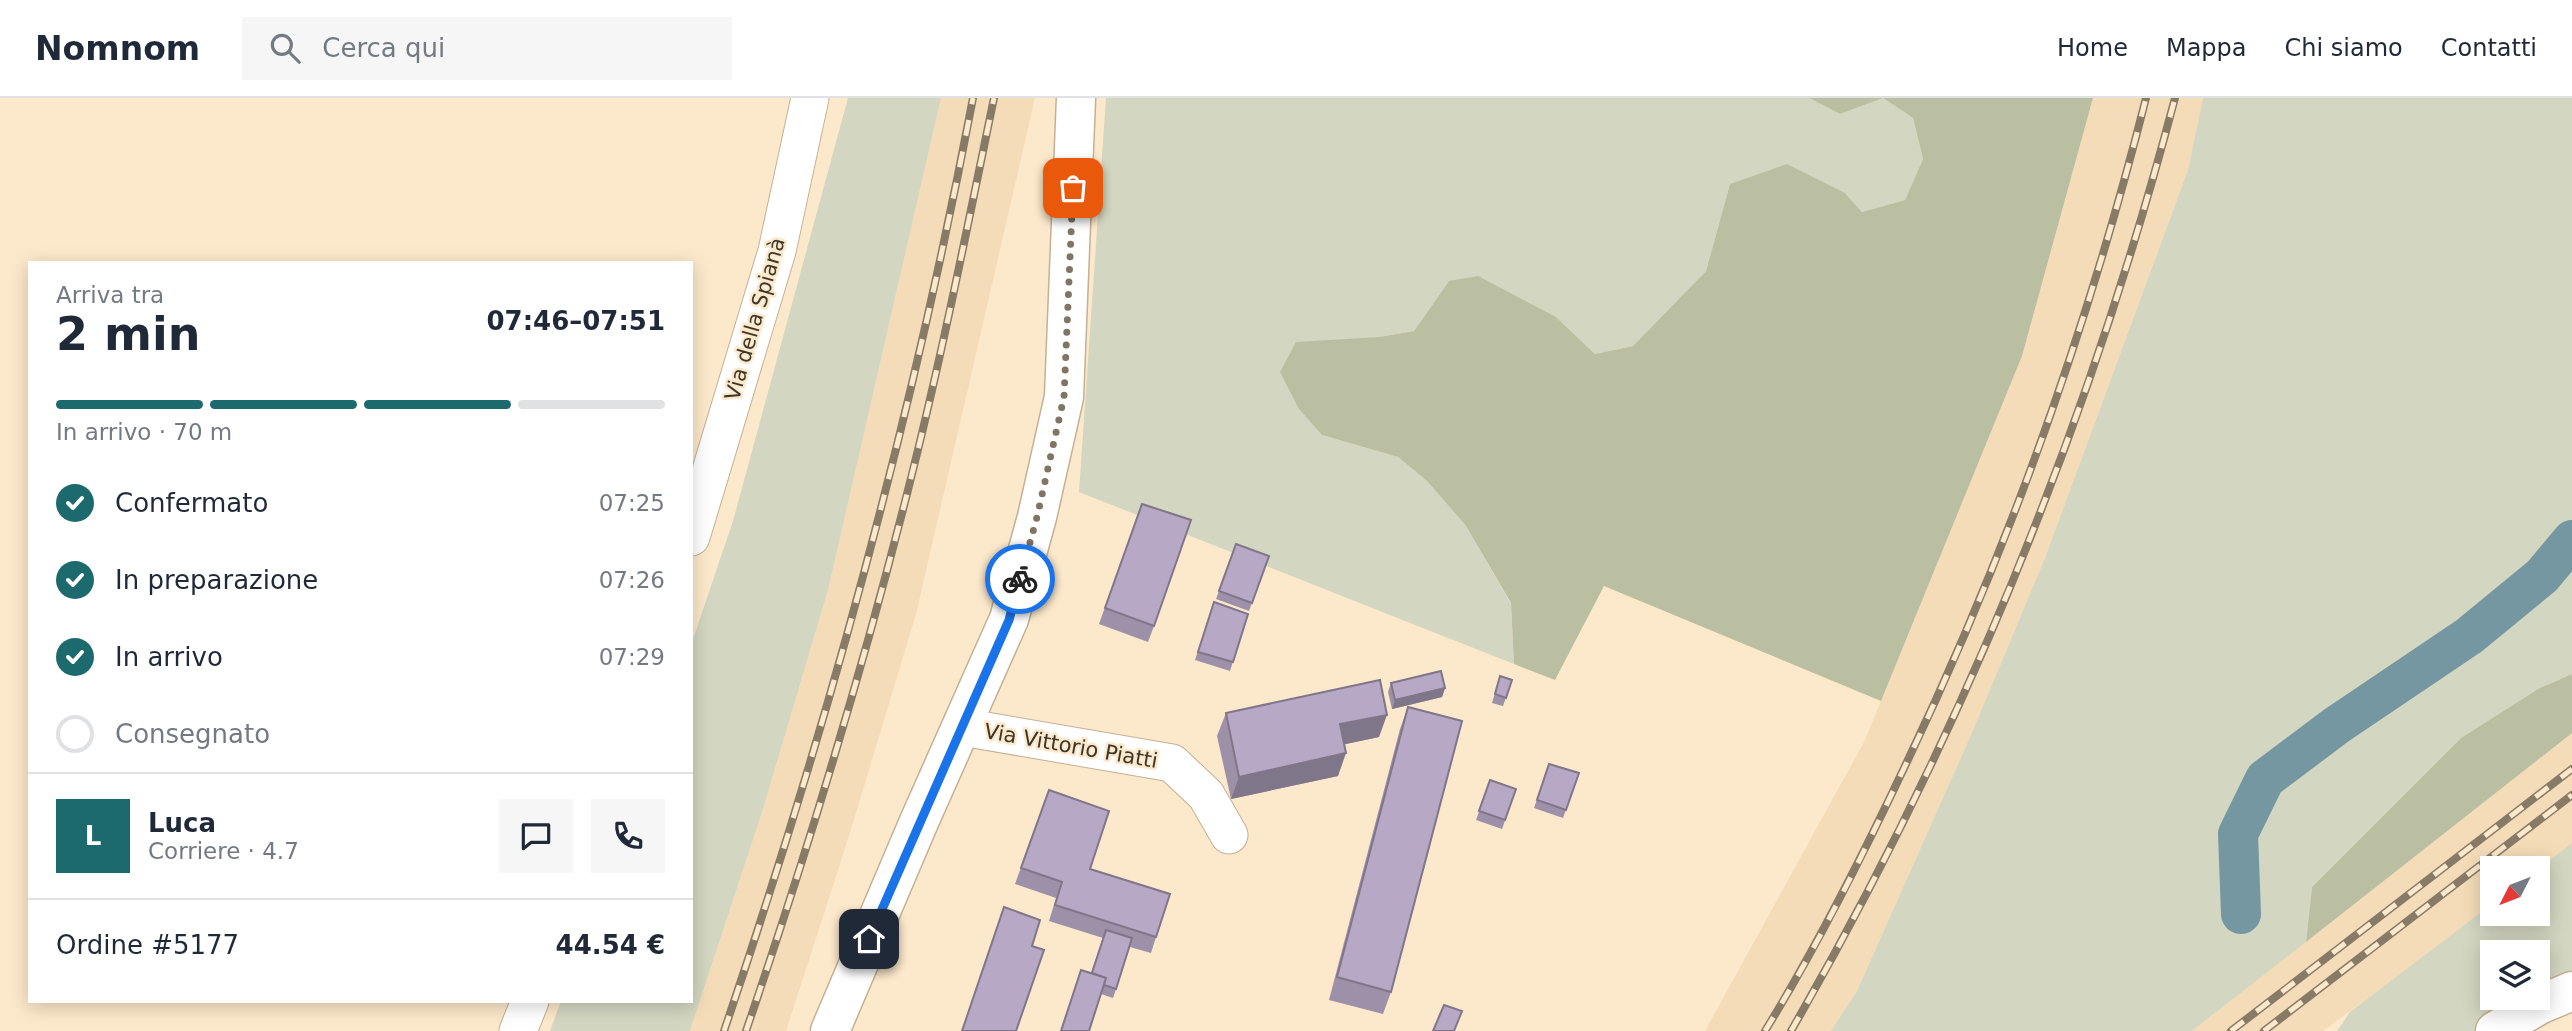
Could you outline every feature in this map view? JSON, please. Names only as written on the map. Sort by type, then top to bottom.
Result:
[{"type":"street","name":"Via della Spianà","points":[[693,530],[777,251],[810,98]]},
{"type":"street","name":"Via Vittorio Piatti","points":[[830,1031],[1009,620],[1037,517],[1064,397],[1076,98]]},
{"type":"street","name":"Via Vittorio Piatti","points":[[962,727],[1172,763],[1206,795],[1229,835]]},
{"type":"street","points":[[2495,1031],[2539,1005],[2572,991]]},
{"type":"street","points":[[518,1031],[529,1003]]},
{"type":"shaded area","points":[[941,98],[1035,98],[916,614],[849,836],[786,1031],[690,1031],[763,809],[828,590]]},
{"type":"shaded area","points":[[2093,98],[2203,98],[2188,170],[2045,558],[1971,735],[1857,991],[1831,1031],[1705,1031],[1864,742],[2022,356]]},
{"type":"shaded area","points":[[2572,733],[2572,848],[2550,865],[2550,856],[2480,856],[2480,916],[2323,1031],[2192,1031]]},
{"type":"green space","points":[[848,98],[941,98],[828,590],[763,809],[690,1031],[550,1031],[560,1003],[693,1003],[693,639],[733,521]]},
{"type":"green space","points":[[1106,98],[1809,98],[1840,114],[1883,98],[1913,118],[1923,159],[1905,200],[1862,212],[1845,193],[1730,184],[1706,271],[1633,346],[1595,354],[1556,317],[1449,281],[1414,331],[1379,337],[1322,435],[1398,457],[1427,481],[1466,526],[1511,604],[1514,664],[1079,492]]},
{"type":"green space","points":[[1809,98],[1883,98],[1840,114]]},
{"type":"green space","points":[[1883,98],[2093,98],[2022,356],[1881,701],[1604,586],[1555,680],[1514,664],[1511,603],[1466,526],[1427,481],[1398,457],[1322,435],[1299,409],[1280,372],[1296,342],[1379,337],[1414,331],[1449,281],[1478,276],[1556,317],[1595,354],[1633,346],[1706,271],[1730,184],[1787,164],[1845,193],[1862,212],[1905,200],[1923,159],[1913,118]]},
{"type":"green space","points":[[2203,98],[2572,98],[2572,674],[2538,689],[2461,738],[2312,887],[2306,942],[2192,1031],[1831,1031],[1857,991],[1971,735],[2045,558],[2188,170]]},
{"type":"green space","points":[[2572,674],[2572,733],[2306,942],[2312,887],[2461,738],[2538,689]]},
{"type":"green space","points":[[2572,843],[2572,982],[2550,993],[2550,940],[2480,940],[2480,1010],[2517,1010],[2475,1031],[2337,1031],[2350,1012],[2480,913],[2480,926],[2550,926],[2550,860]]},
{"type":"building","points":[[1142,504],[1191,520],[1154,626],[1105,608]]},
{"type":"building","points":[[1236,544],[1269,556],[1252,603],[1219,591]]},
{"type":"building","points":[[1214,602],[1248,614],[1233,662],[1198,652]]},
{"type":"building","points":[[1441,671],[1445,688],[1395,700],[1391,683]]},
{"type":"building","points":[[1500,676],[1512,680],[1506,698],[1495,694]]},
{"type":"building","points":[[1380,680],[1387,715],[1340,724],[1346,753],[1239,777],[1226,713]]},
{"type":"building","points":[[1408,707],[1462,721],[1391,992],[1337,977]]},
{"type":"building","points":[[1549,764],[1579,773],[1566,810],[1537,800]]},
{"type":"building","points":[[1490,780],[1516,789],[1505,820],[1479,811]]},
{"type":"building","points":[[1049,790],[1109,811],[1090,869],[1170,894],[1156,937],[1055,905],[1062,882],[1021,868]]},
{"type":"building","points":[[1004,907],[1040,920],[1032,946],[1044,950],[1016,1031],[962,1031]]},
{"type":"building","points":[[1106,930],[1132,938],[1116,989],[1104,985],[1106,978],[1092,973]]},
{"type":"building","points":[[1081,970],[1106,978],[1089,1031],[1061,1031]]},
{"type":"building","points":[[1444,1005],[1462,1011],[1454,1031],[1433,1031]]},
{"type":"waterway","points":[[2241,914],[2238,834],[2265,779],[2337,725],[2469,636],[2542,576],[2572,540]]},
{"type":"railway","points":[[724,1031],[798,801],[865,569],[923,335],[973,98]]},
{"type":"railway","points":[[746,1031],[791,897],[872,626],[943,343],[994,98]]},
{"type":"railway","points":[[1765,1031],[1822,933],[1873,832],[1978,602],[2011,520],[2071,353],[2098,269],[2146,98]]},
{"type":"railway","points":[[1791,1031],[1910,808],[2014,577],[2060,460],[2102,341],[2141,220],[2175,98]]},
{"type":"railway","points":[[2231,1031],[2572,769]]},
{"type":"railway","points":[[2264,1031],[2572,795]]},
{"type":"way so far","points":[[1020,579],[1064,397],[1073,188]]},
{"type":"route","points":[[869,939],[1009,620],[1020,579]]}]
